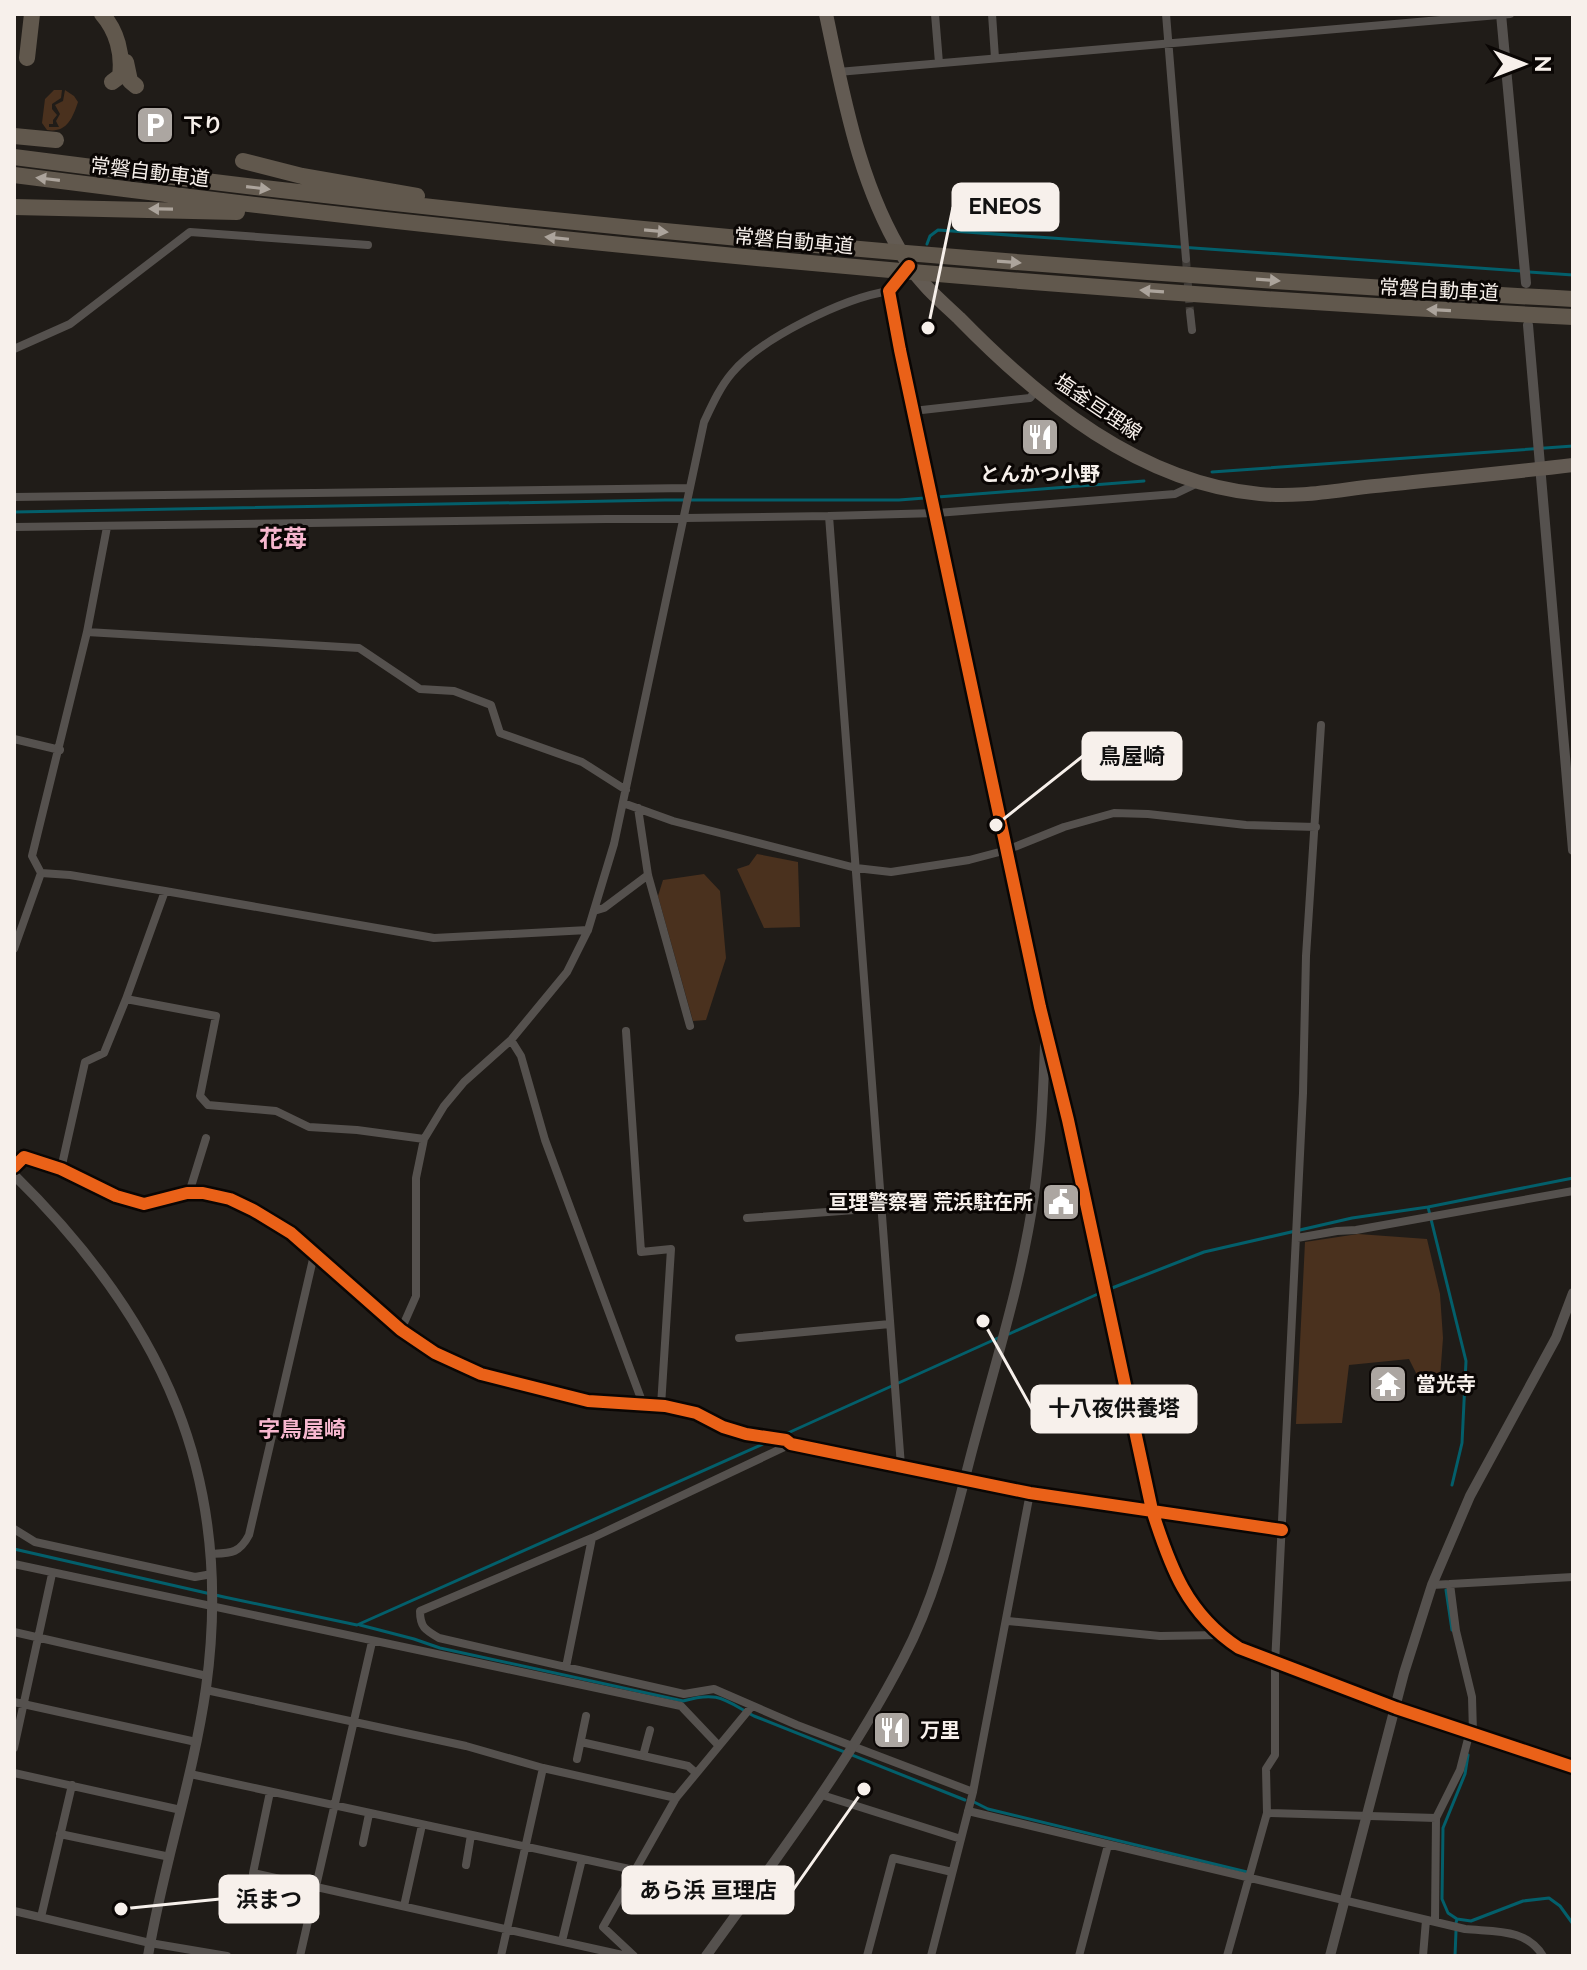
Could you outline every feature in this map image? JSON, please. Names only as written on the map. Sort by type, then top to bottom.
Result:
[{"type":"highway","points":[[20,53],[26,14]]},
{"type":"highway","points":[[20,53],[32,14]]},
{"type":"highway","points":[[102,14],[114,31],[120,54],[120,76],[112,82]]},
{"type":"highway","points":[[116,14],[123,34],[127,75],[136,86]]},
{"type":"highway","points":[[14,136],[56,140]]},
{"type":"highway","name":"常磐自動車道","points":[[14,157],[392,204],[609,227],[858,259],[947,275],[1573,317]]},
{"type":"highway","points":[[243,161],[354,186],[561,216],[609,227]]},
{"type":"highway","name":"常磐自動車道","points":[[14,175],[407,223],[858,259],[931,257],[1573,299]]},
{"type":"highway","points":[[14,207],[211,211],[407,223]]},
{"type":"main road","name":"塩釜亘理線","points":[[826,14],[856,144],[874,194],[909,266],[975,334],[1037,389],[1132,455],[1168,473],[1198,483],[1246,492],[1290,495],[1540,465],[1573,465]]},
{"type":"street","points":[[935,14],[939,63]]},
{"type":"street","points":[[992,14],[995,58]]},
{"type":"street","points":[[1166,14],[1186,259]]},
{"type":"street","points":[[1501,14],[1526,283]]},
{"type":"street","points":[[837,66],[939,63],[1510,14]]},
{"type":"street","points":[[14,349],[70,324],[190,232],[368,245]]},
{"type":"street","points":[[401,1330],[416,1296],[416,1178],[424,1139],[464,1082],[511,1040],[567,972],[588,930],[614,844],[704,422],[731,374],[748,356],[855,298],[889,291],[909,266]]},
{"type":"street","points":[[889,291],[1045,1031],[1152,1510],[1168,1561],[1185,1595],[1220,1635],[1239,1648],[1396,1708],[1573,1767]]},
{"type":"street","points":[[1190,312],[1192,330]]},
{"type":"street","points":[[1528,325],[1573,850]]},
{"type":"street","points":[[913,411],[1030,398],[1037,389]]},
{"type":"street","points":[[14,527],[829,516],[1175,494],[1198,483]]},
{"type":"street","points":[[14,497],[689,488]]},
{"type":"street","points":[[829,516],[901,1466]]},
{"type":"street","points":[[14,949],[41,873],[32,856],[87,632],[107,527]]},
{"type":"street","points":[[87,632],[359,648],[420,689],[454,691],[491,705],[500,733],[582,762],[626,790]]},
{"type":"street","points":[[1227,1956],[1267,1813],[1266,1769],[1275,1755],[1275,1664],[1297,1233],[1306,956],[1321,725]]},
{"type":"street","points":[[14,739],[60,750]]},
{"type":"street","points":[[623,803],[671,820],[856,868],[891,872],[969,860],[1007,850],[1064,827],[1114,813],[1246,825],[1316,827]]},
{"type":"street","points":[[638,808],[648,875],[690,1026]]},
{"type":"street","points":[[41,873],[70,875],[434,938],[588,930]]},
{"type":"street","points":[[594,911],[604,908],[648,875]]},
{"type":"street","points":[[61,1169],[85,1062],[104,1053],[165,891]]},
{"type":"street","points":[[126,999],[216,1016],[200,1096],[208,1105],[276,1111],[309,1127],[424,1139]]},
{"type":"street","points":[[626,1031],[641,1252],[671,1249],[661,1406]]},
{"type":"street","points":[[706,1956],[822,1795],[849,1752],[904,1658],[933,1588],[957,1511],[1000,1346],[1034,1198],[1041,1140],[1045,1031]]},
{"type":"street","points":[[511,1040],[521,1056],[545,1140],[643,1404]]},
{"type":"street","points":[[189,1193],[206,1138]]},
{"type":"street","points":[[14,1167],[24,1157],[61,1169],[116,1196],[144,1204],[189,1193],[217,1195],[253,1210],[291,1233],[401,1330],[435,1353],[481,1374],[588,1401],[661,1406],[696,1413],[723,1427],[763,1437],[1030,1493],[1282,1530]]},
{"type":"street","points":[[14,1175],[57,1217],[125,1305],[158,1362],[177,1404],[194,1458],[212,1579],[206,1690],[148,1956]]},
{"type":"street","points":[[1297,1233],[1427,1218],[1573,1191]]},
{"type":"street","points":[[747,1218],[881,1208]]},
{"type":"street","points":[[210,1554],[232,1552],[242,1547],[249,1535],[314,1255]]},
{"type":"street","points":[[1330,1956],[1404,1673],[1432,1585],[1470,1496],[1556,1338],[1573,1293]]},
{"type":"street","points":[[739,1338],[890,1324]]},
{"type":"street","points":[[788,1442],[592,1538],[420,1611],[420,1622],[424,1629],[439,1638],[684,1694],[714,1689],[749,1710],[849,1752],[973,1792]]},
{"type":"street","points":[[931,1956],[973,1792],[1030,1493]]},
{"type":"street","points":[[14,1529],[35,1542],[212,1579]]},
{"type":"street","points":[[566,1667],[592,1538]]},
{"type":"street","points":[[14,1564],[681,1706],[719,1746]]},
{"type":"street","points":[[14,1748],[19,1703],[39,1637],[52,1574]]},
{"type":"street","points":[[1432,1585],[1450,1588],[1573,1577]]},
{"type":"street","points":[[1423,1956],[1431,1920],[1436,1818],[1460,1770],[1471,1732],[1472,1697],[1456,1631],[1450,1588]]},
{"type":"street","points":[[1008,1621],[1160,1636],[1220,1635]]},
{"type":"street","points":[[14,1632],[207,1676]]},
{"type":"street","points":[[300,1956],[372,1642]]},
{"type":"street","points":[[206,1690],[466,1746],[543,1768],[676,1798]]},
{"type":"street","points":[[19,1703],[196,1742]]},
{"type":"street","points":[[634,1956],[603,1927],[676,1798],[749,1710]]},
{"type":"street","points":[[577,1759],[586,1716]]},
{"type":"street","points":[[643,1756],[650,1730]]},
{"type":"street","points":[[581,1742],[688,1766],[696,1773]]},
{"type":"street","points":[[501,1956],[543,1768]]},
{"type":"street","points":[[14,1773],[181,1810]]},
{"type":"street","points":[[190,1774],[634,1870]]},
{"type":"street","points":[[41,1917],[72,1785]]},
{"type":"street","points":[[270,1792],[253,1873],[627,1956]]},
{"type":"street","points":[[822,1795],[961,1839]]},
{"type":"street","points":[[968,1811],[1465,1929],[1514,1933],[1527,1938],[1543,1956]]},
{"type":"street","points":[[1267,1813],[1436,1818]]},
{"type":"street","points":[[363,1843],[369,1814]]},
{"type":"street","points":[[404,1906],[422,1825]]},
{"type":"street","points":[[60,1834],[170,1857]]},
{"type":"street","points":[[466,1865],[471,1835]]},
{"type":"street","points":[[1079,1956],[1108,1845]]},
{"type":"street","points":[[867,1956],[893,1858],[952,1872]]},
{"type":"street","points":[[562,1941],[582,1859]]},
{"type":"street","points":[[14,1911],[150,1943],[224,1956]]},
{"type":"shaded area","points":[[54,90],[62,90],[61,98],[52,104],[57,115],[49,127],[59,127],[56,121],[60,114],[55,105],[63,101],[65,90],[78,102],[64,127],[47,130],[42,123],[45,99]]},
{"type":"shaded area","points":[[757,854],[798,862],[800,927],[764,928],[737,869],[749,865]]},
{"type":"shaded area","points":[[704,874],[720,891],[726,958],[706,1020],[693,1021],[658,896],[663,880]]},
{"type":"shaded area","points":[[1358,1234],[1427,1239],[1440,1294],[1443,1338],[1440,1378],[1417,1375],[1409,1359],[1349,1365],[1342,1423],[1296,1424],[1305,1242]]},
{"type":"waterway","points":[[927,244],[930,236],[938,230],[1521,271]]},
{"type":"waterway","points":[[1529,272],[1573,275]]},
{"type":"waterway","points":[[1212,472],[1573,446]]},
{"type":"waterway","points":[[14,512],[665,500],[899,500],[1144,481]]},
{"type":"waterway","points":[[1107,1290],[1204,1252],[1352,1218],[1428,1207],[1573,1178]]},
{"type":"waterway","points":[[1428,1207],[1466,1361],[1462,1443],[1452,1485]]},
{"type":"waterway","points":[[1009,1334],[1100,1293]]},
{"type":"waterway","points":[[779,1437],[998,1338]]},
{"type":"waterway","points":[[14,1549],[357,1625],[772,1440]]},
{"type":"waterway","points":[[1446,1590],[1452,1630]]},
{"type":"waterway","points":[[360,1625],[440,1648],[683,1701],[720,1698],[754,1716],[965,1800]]},
{"type":"waterway","points":[[1456,1923],[1457,1919],[1448,1913],[1442,1899],[1443,1828],[1465,1774],[1468,1755]]},
{"type":"waterway","points":[[974,1802],[988,1809],[1247,1872]]},
{"type":"waterway","points":[[1457,1919],[1471,1921],[1523,1901],[1549,1898],[1560,1906],[1573,1924]]},
{"type":"waterway","points":[[1455,1956],[1456,1931]]},
{"type":"tunnel","points":[[1186,259],[1190,312]]},
{"type":"cycle path","points":[[909,266],[889,291],[900,350],[1040,1007],[1068,1120],[1152,1510],[1174,1570],[1206,1620],[1239,1648],[1396,1708],[1573,1767]]},
{"type":"cycle path","points":[[14,1167],[24,1157],[61,1169],[116,1196],[144,1204],[187,1193],[230,1199],[291,1233],[401,1330],[435,1353],[481,1374],[588,1401],[665,1406],[696,1413],[723,1427],[746,1434],[1030,1493],[1282,1530]]},
{"type":"place","name":"下り","points":[[155,125]]},
{"type":"place","name":"ENEOS","points":[[928,328]]},
{"type":"place","name":"とんかつ小野","points":[[1040,437]]},
{"type":"place","name":"鳥屋崎","points":[[996,825]]},
{"type":"place","name":"亘理警察署 荒浜駐在所","points":[[1061,1202]]},
{"type":"place","name":"十八夜供養塔","points":[[983,1321]]},
{"type":"place","name":"當光寺","points":[[1388,1384]]},
{"type":"place","name":"万里","points":[[892,1730]]},
{"type":"place","name":"あら浜 亘理店","points":[[864,1789]]},
{"type":"place","name":"浜まつ","points":[[121,1909]]},
{"type":"district","name":"花苺","points":[[283,538]]},
{"type":"district","name":"字鳥屋崎","points":[[302,1429]]}]
